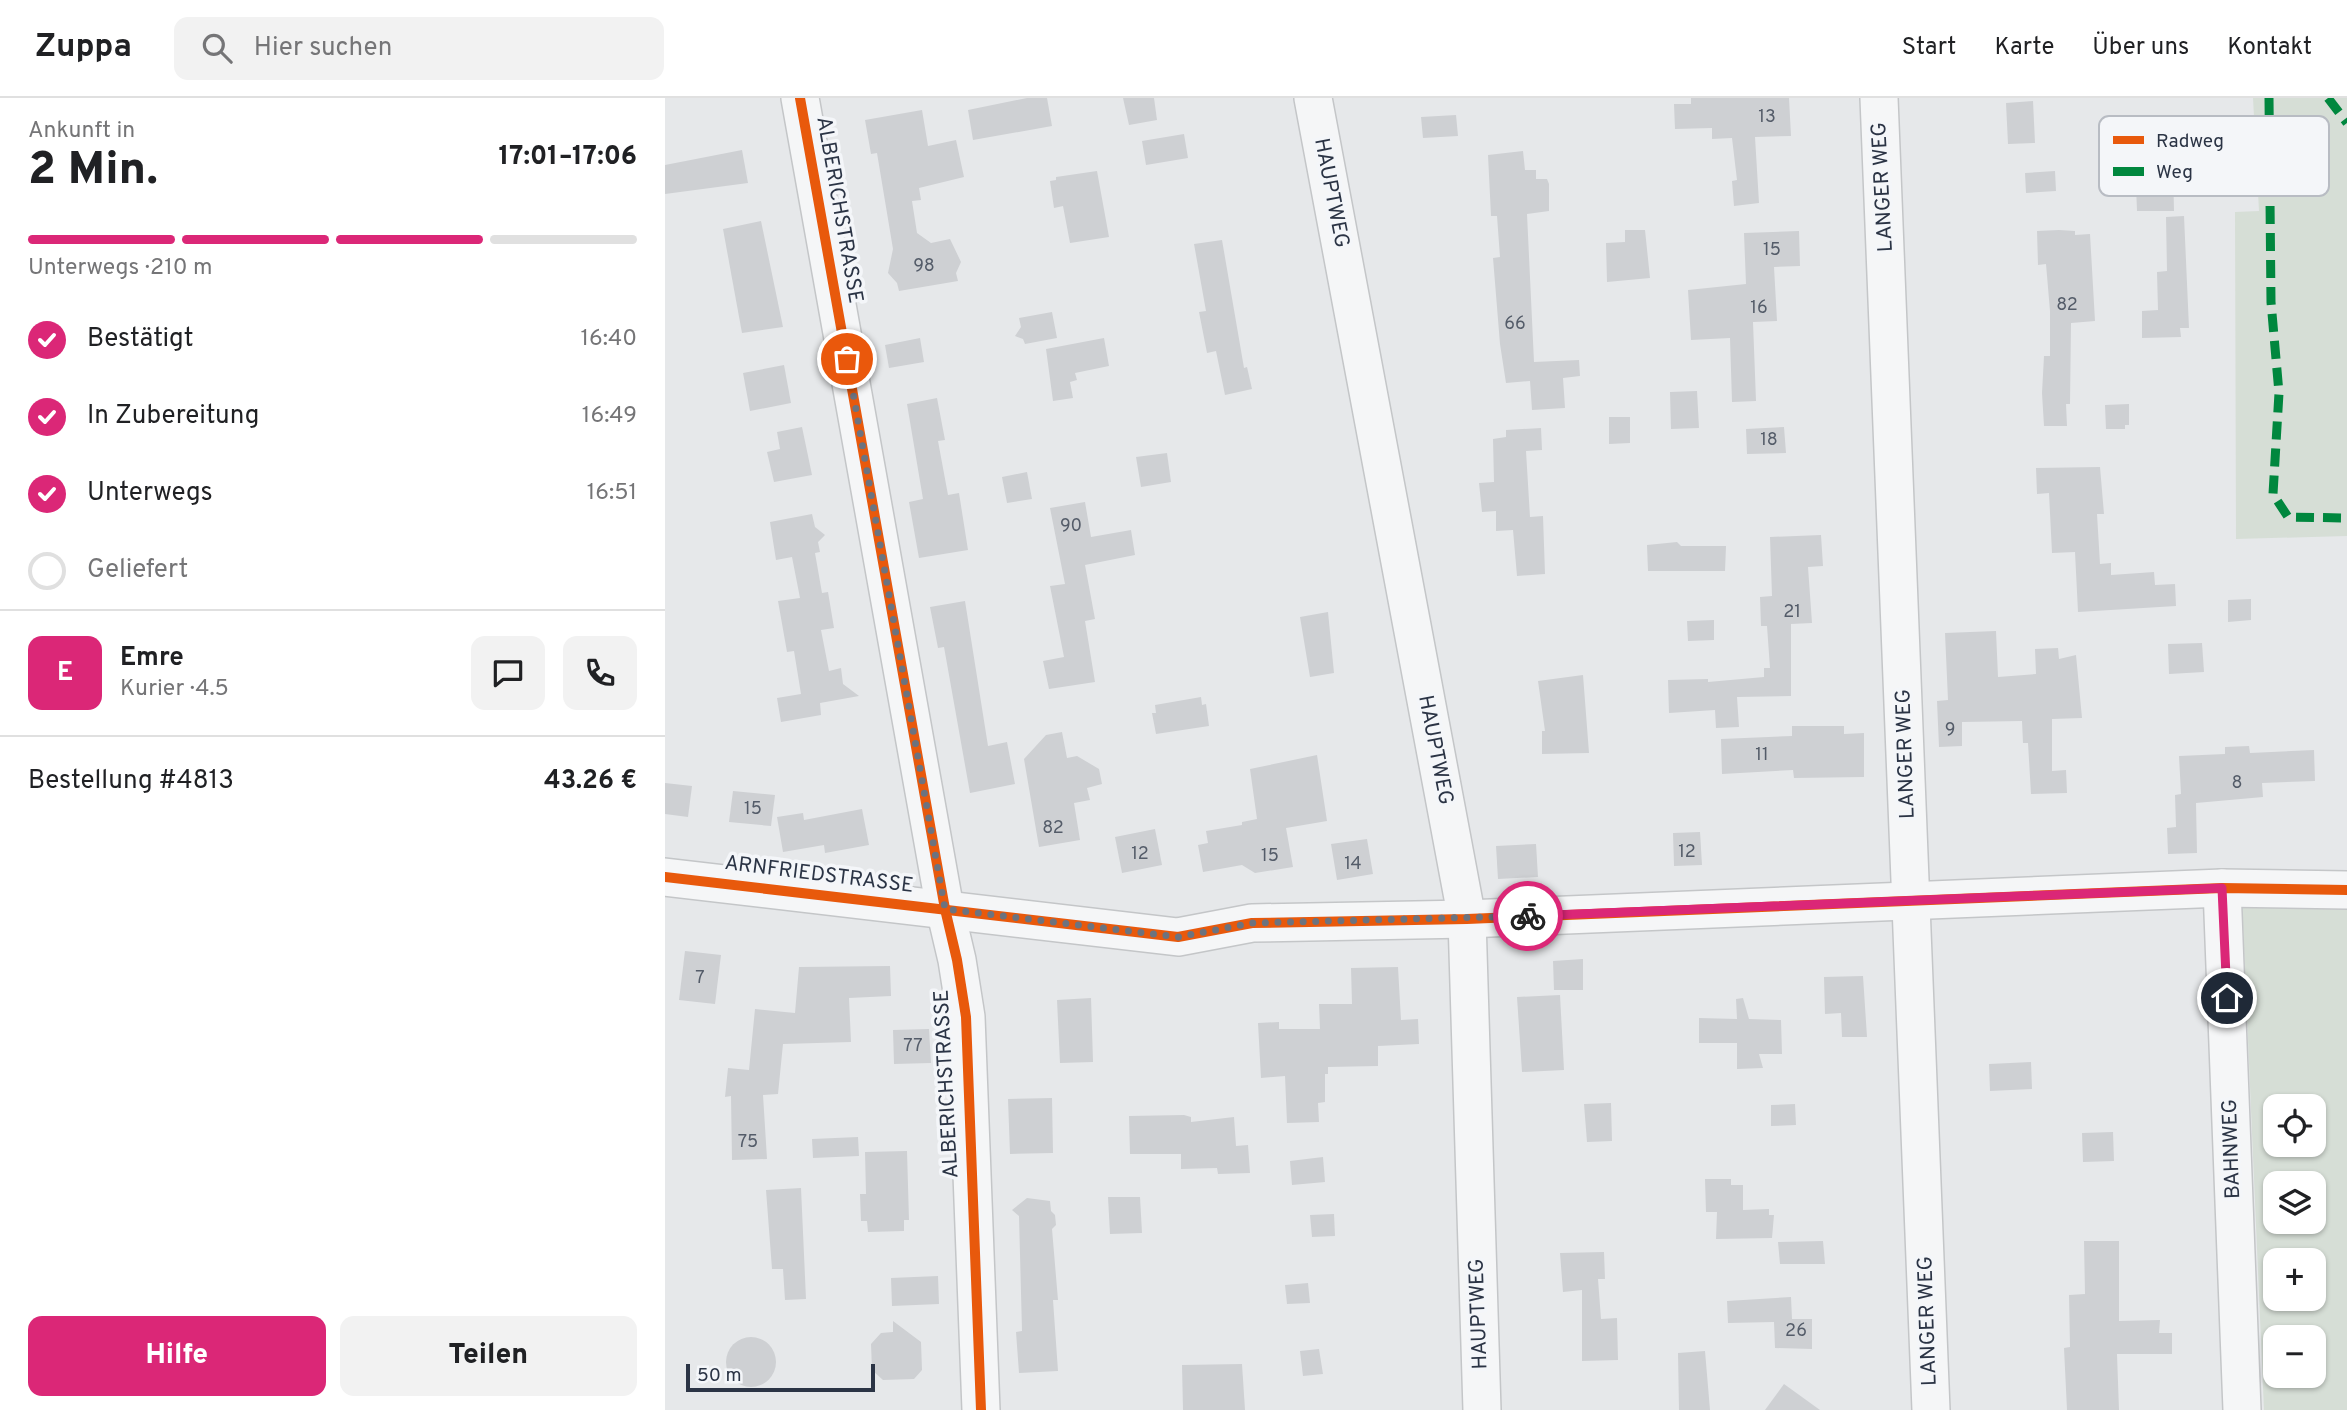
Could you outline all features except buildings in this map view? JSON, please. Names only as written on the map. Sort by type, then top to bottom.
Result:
[{"type":"street","name":"ALBERICHSTRASSE","points":[[800,98],[966,1017],[981,1410]]},
{"type":"street","name":"HAUPTWEG","points":[[1313,98],[1467,919],[1482,1410]]},
{"type":"street","name":"LANGER WEG","points":[[1879,98],[1931,1410]]},
{"type":"street","name":"ARNFRIEDSTRASSE","points":[[665,877],[1178,937],[1252,923],[1467,919],[2222,888],[2347,890]]},
{"type":"street","name":"BAHNWEG","points":[[2222,888],[2242,1410]]},
{"type":"shaded area","points":[[2253,98],[2347,98],[2347,536],[2236,539],[2235,212],[2259,211],[2258,196],[2329,196],[2329,116],[2254,116]]},
{"type":"shaded area","points":[[2347,876],[2347,1410],[2264,1410],[2263,1388],[2326,1388],[2326,1325],[2263,1325],[2263,1387],[2242,901]]},
{"type":"marked path","points":[[2269,98],[2269,116]]},
{"type":"marked path","points":[[2328,98],[2347,123]]},
{"type":"marked path","points":[[2270,196],[2271,302],[2279,393],[2273,494],[2288,517],[2347,518]]},
{"type":"cycle path","points":[[800,98],[966,1017],[981,1410]]},
{"type":"cycle path","points":[[665,877],[1178,937],[1252,923],[1467,919],[2222,888],[2347,890]]},
{"type":"way so far","points":[[847,359],[945,909],[1178,937],[1252,923],[1528,916]]},
{"type":"route","points":[[1528,916],[2222,888],[2227,998]]}]
